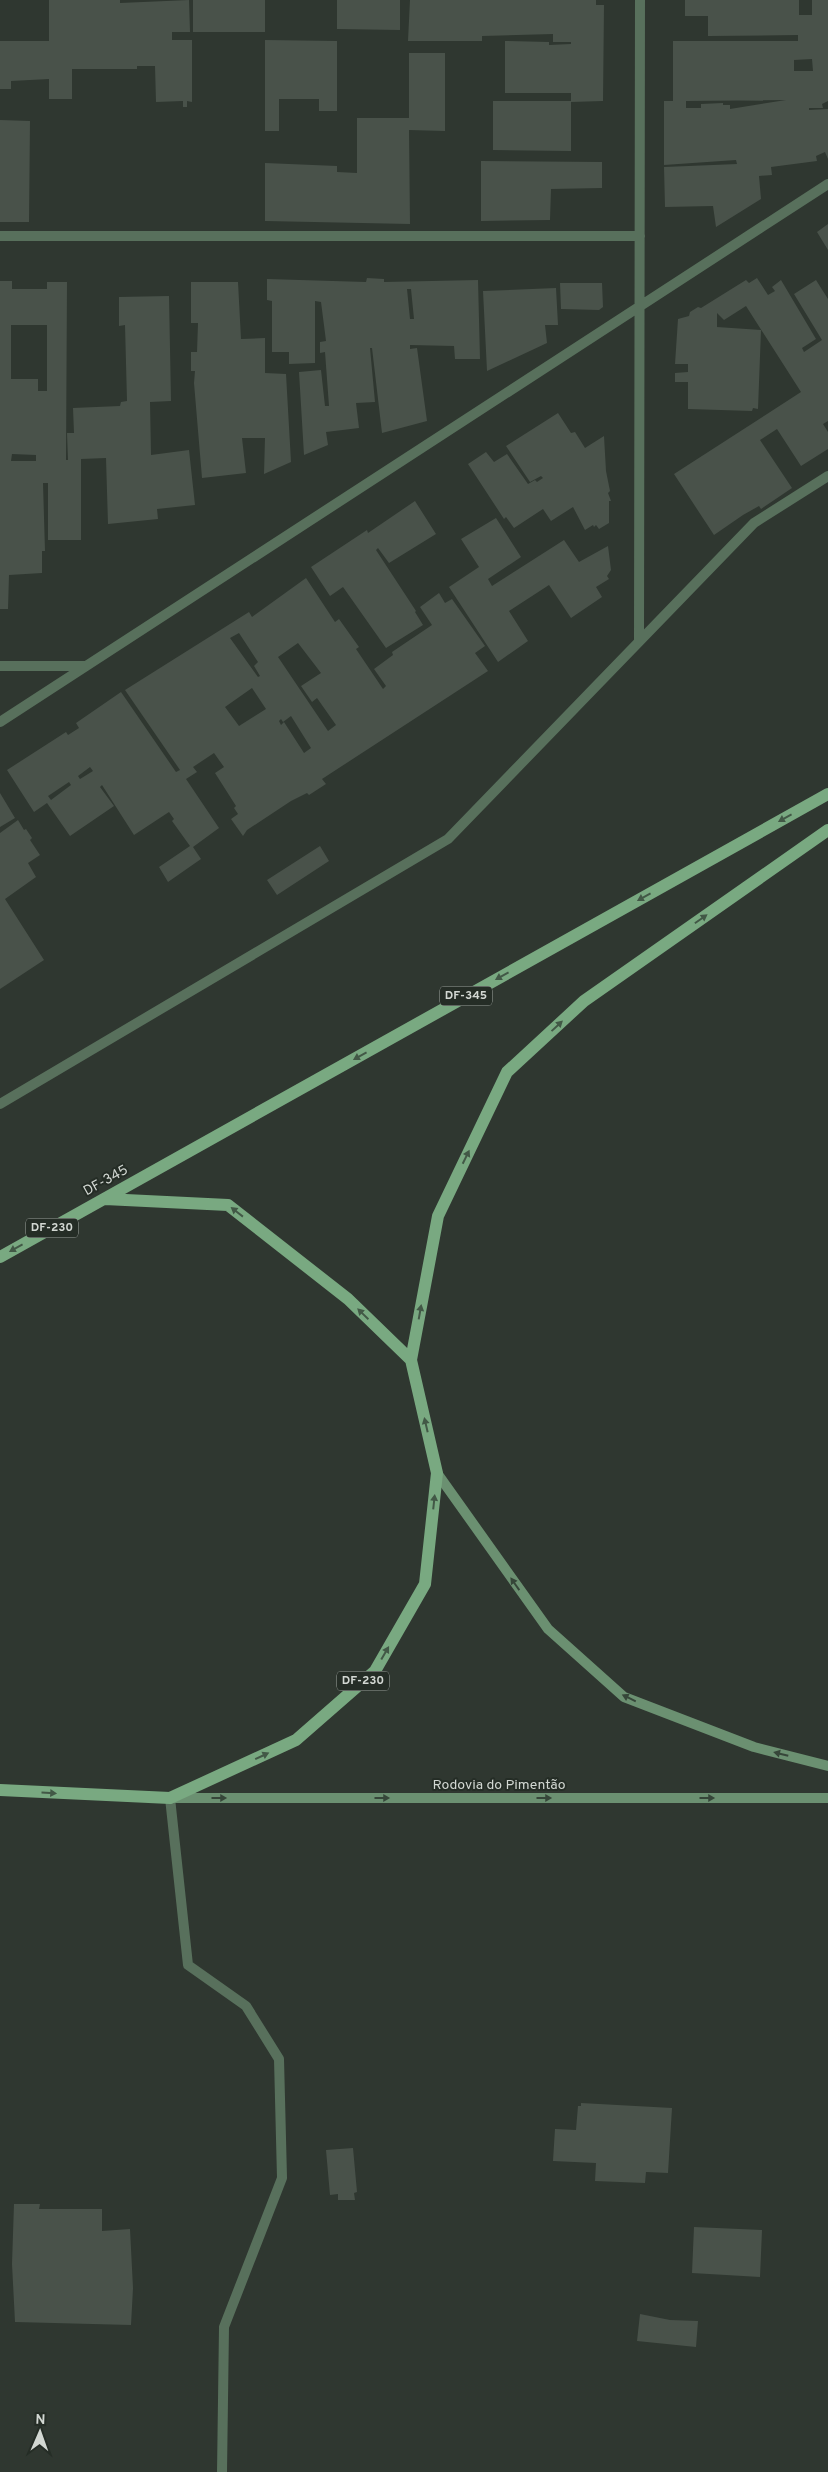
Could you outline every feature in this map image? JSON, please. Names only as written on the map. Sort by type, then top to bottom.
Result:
[{"type":"main road","name":"DF-345","points":[[0,1257],[828,794]]},
{"type":"main road","points":[[411,1360],[438,1216],[507,1072],[584,1000],[828,830]]},
{"type":"main road","points":[[105,1199],[228,1205],[348,1299],[411,1360]]},
{"type":"main road","name":"DF-230","points":[[0,1790],[170,1798],[296,1740],[375,1671],[425,1584],[437,1473],[411,1360]]},
{"type":"main road","name":"DF-230","points":[[437,1473],[548,1629],[624,1697],[754,1747],[828,1766]]},
{"type":"main road","name":"Rodovia do Pimentão","points":[[170,1798],[828,1798]]},
{"type":"street","points":[[639,641],[640,0]]},
{"type":"street","points":[[0,722],[828,184]]},
{"type":"street","points":[[0,236],[640,236]]},
{"type":"street","points":[[0,1104],[448,839],[754,523],[828,476]]},
{"type":"street","points":[[0,666],[86,666]]},
{"type":"street","points":[[170,1798],[188,1965],[246,2006],[279,2059],[282,2178],[224,2327],[222,2472]]},
{"type":"building","points":[[49,0],[120,0],[120,3],[189,0],[190,32],[172,32],[172,40],[192,40],[192,102],[187,101],[187,107],[183,107],[183,101],[156,102],[155,66],[137,66],[137,69],[72,69],[72,99],[49,99],[49,79],[11,81],[11,89],[0,89],[0,41],[49,41]]},
{"type":"building","points":[[193,0],[265,0],[265,32],[193,32]]},
{"type":"building","points":[[337,0],[400,0],[400,30],[337,29]]},
{"type":"building","points":[[410,0],[596,0],[596,5],[604,5],[603,101],[571,102],[571,151],[493,150],[493,101],[571,101],[571,93],[505,93],[505,41],[549,42],[549,45],[571,44],[571,42],[553,42],[553,34],[482,36],[482,41],[408,41]]},
{"type":"building","points":[[685,0],[799,0],[799,15],[812,15],[812,0],[828,0],[828,101],[822,104],[823,108],[809,108],[809,110],[828,109],[828,159],[825,152],[816,156],[817,161],[771,167],[772,175],[759,176],[761,199],[716,227],[713,206],[665,207],[664,167],[737,164],[736,160],[664,165],[664,101],[673,101],[673,41],[798,41],[798,35],[708,36],[708,16],[685,16]],"holes":[[[812,59],[813,71],[794,71],[794,60]],[[786,100],[730,109],[730,105],[723,105],[723,103],[701,104],[701,108],[686,108],[686,101]]]},
{"type":"building","points":[[265,40],[337,41],[337,111],[319,111],[319,99],[279,99],[279,131],[265,131]]},
{"type":"building","points":[[409,53],[445,53],[445,131],[409,130],[410,224],[265,221],[265,163],[337,166],[337,172],[357,173],[357,118],[409,118]]},
{"type":"building","points":[[0,120],[30,121],[29,222],[0,222]]},
{"type":"building","points":[[481,161],[602,162],[602,188],[551,189],[550,220],[481,221]]},
{"type":"building","points":[[828,224],[828,250],[817,232]]},
{"type":"building","points":[[367,278],[384,279],[384,282],[478,280],[480,359],[455,359],[454,346],[410,345],[410,349],[417,348],[427,421],[382,433],[372,348],[370,348],[375,402],[356,403],[359,428],[326,432],[328,445],[304,455],[299,372],[321,370],[325,406],[329,406],[325,352],[320,353],[320,342],[326,341],[321,302],[315,301],[315,363],[289,364],[289,352],[272,352],[272,301],[267,300],[267,279],[366,282]],"holes":[[[407,289],[411,289],[414,319],[410,319]]]},
{"type":"building","points":[[757,278],[768,295],[775,291],[772,287],[781,280],[816,339],[802,348],[804,352],[822,340],[794,294],[816,280],[828,299],[828,421],[823,424],[828,432],[828,449],[801,466],[777,429],[760,440],[792,488],[761,509],[759,506],[743,515],[714,535],[674,474],[801,392],[746,306],[724,320],[717,313],[717,327],[761,330],[758,409],[753,408],[752,411],[688,409],[688,382],[675,382],[675,373],[688,372],[688,364],[675,364],[678,319],[689,316],[690,312],[698,307],[701,308],[746,280],[749,283]]},
{"type":"building","points":[[0,281],[12,281],[12,289],[47,289],[47,282],[67,282],[66,460],[68,460],[67,433],[74,433],[73,408],[120,406],[121,402],[127,401],[125,325],[119,326],[119,297],[169,296],[171,401],[150,402],[151,455],[189,450],[195,505],[157,509],[158,519],[108,524],[106,458],[81,459],[81,540],[48,540],[48,483],[43,483],[45,551],[42,551],[42,573],[9,575],[8,609],[0,609]],"holes":[[[11,325],[47,325],[47,391],[38,391],[38,379],[11,379]],[[12,454],[36,455],[36,461],[11,461]]]},
{"type":"building","points":[[191,282],[238,282],[241,339],[265,338],[265,373],[286,374],[291,462],[264,474],[265,438],[242,438],[246,473],[202,478],[194,383],[195,371],[191,371],[191,352],[197,352],[198,323],[191,323]]},
{"type":"building","points":[[560,283],[602,283],[603,307],[599,310],[561,309]]},
{"type":"building","points":[[556,288],[558,325],[545,325],[547,343],[487,371],[483,291]]},
{"type":"building","points":[[558,413],[571,433],[575,432],[585,448],[604,436],[606,471],[610,491],[608,493],[611,501],[609,501],[609,523],[599,529],[596,525],[594,527],[593,525],[585,530],[573,507],[551,521],[543,509],[514,528],[506,517],[504,519],[468,464],[486,452],[494,462],[507,454],[528,484],[535,480],[537,482],[543,478],[541,476],[530,482],[506,446]]},
{"type":"building","points":[[415,501],[436,534],[389,563],[378,548],[376,550],[416,611],[423,625],[386,648],[343,587],[330,596],[311,567],[367,530],[368,533]]},
{"type":"building","points":[[496,518],[521,557],[488,579],[492,586],[564,540],[579,562],[608,546],[611,570],[607,576],[609,579],[596,587],[602,597],[571,618],[549,585],[509,611],[528,641],[498,662],[449,587],[479,567],[461,539]]},
{"type":"building","points":[[306,578],[335,622],[339,619],[359,647],[356,649],[383,689],[386,686],[374,669],[393,655],[392,652],[432,625],[420,607],[439,593],[445,603],[452,599],[485,646],[475,653],[488,671],[322,779],[326,784],[309,795],[307,793],[291,801],[247,830],[243,836],[231,819],[238,814],[234,808],[236,806],[215,773],[224,767],[214,753],[193,767],[197,772],[186,779],[219,828],[193,847],[201,859],[168,882],[159,867],[190,846],[172,821],[174,819],[169,812],[134,835],[102,785],[100,787],[114,806],[70,836],[47,803],[34,812],[7,770],[66,732],[68,735],[79,728],[76,723],[121,692],[176,772],[180,770],[125,690],[249,612],[252,617]],"holes":[[[239,633],[258,662],[254,666],[260,676],[258,677],[230,638]],[[298,643],[321,673],[301,686],[312,702],[317,698],[336,725],[328,731],[278,657]],[[252,688],[266,709],[239,726],[225,707]],[[291,716],[311,748],[304,753],[284,722],[281,725],[279,721],[281,719],[283,722]],[[90,767],[93,771],[80,779],[78,776]],[[69,782],[71,785],[51,800],[48,796]]]},
{"type":"building","points":[[0,793],[15,818],[0,827]]},
{"type":"building","points":[[18,820],[32,838],[30,840],[40,855],[28,863],[36,877],[5,899],[44,960],[0,989],[0,833]]},
{"type":"building","points":[[320,846],[329,861],[277,895],[267,880]]},
{"type":"building","points":[[581,2103],[672,2108],[668,2173],[646,2172],[645,2183],[595,2181],[596,2163],[553,2161],[555,2129],[576,2130],[578,2106],[581,2106]]},
{"type":"building","points":[[353,2148],[357,2192],[354,2193],[355,2200],[338,2200],[338,2194],[330,2195],[326,2150]]},
{"type":"building","points":[[14,2204],[40,2204],[39,2209],[102,2209],[102,2231],[130,2229],[133,2288],[131,2325],[15,2322],[12,2264]]},
{"type":"building","points":[[694,2227],[762,2230],[760,2277],[692,2273]]},
{"type":"building","points":[[640,2314],[670,2320],[698,2321],[696,2347],[637,2341]]}]
